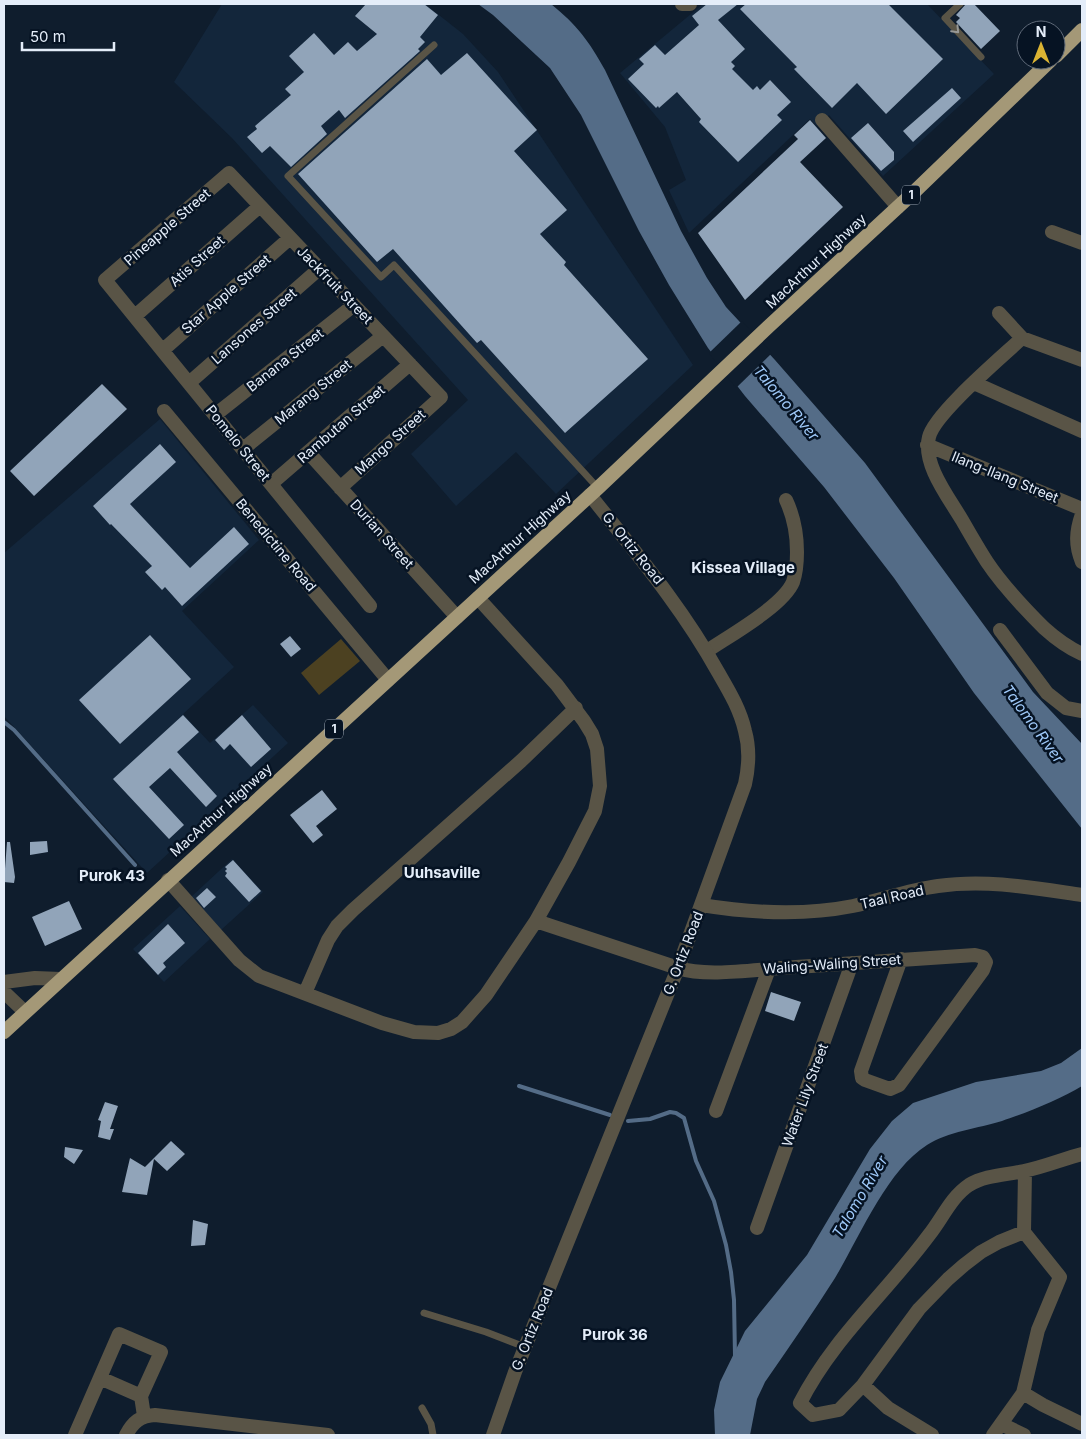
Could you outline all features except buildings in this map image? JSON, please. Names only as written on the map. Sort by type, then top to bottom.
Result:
[{"type":"highway","points":[[1066,46],[1082,30]]},
{"type":"highway","name":"MacArthur Highway","points":[[4,1032],[594,491],[898,207],[1041,70]]},
{"type":"street","points":[[682,4],[690,4]]},
{"type":"street","points":[[822,120],[898,207]]},
{"type":"street","name":"Jackfruit Street","points":[[229,173],[441,397]]},
{"type":"street","name":"Pineapple Street","points":[[105,280],[229,173]]},
{"type":"street","name":"Atis Street","points":[[135,316],[260,206]]},
{"type":"street","points":[[1052,232],[1082,243]]},
{"type":"street","name":"Star Apple Street","points":[[162,350],[290,238]]},
{"type":"street","name":"Lansones Street","points":[[189,383],[319,269]]},
{"type":"street","name":"Pomelo Street","points":[[105,280],[370,606]]},
{"type":"street","name":"Banana Street","points":[[215,415],[354,305]]},
{"type":"street","points":[[999,314],[1022,338],[1082,360]]},
{"type":"street","name":"Marang Street","points":[[243,449],[383,336]]},
{"type":"street","points":[[1022,338],[974,383],[934,425],[927,445],[935,474],[988,563],[1021,604],[1046,630],[1082,654]]},
{"type":"street","name":"Rambutan Street","points":[[271,484],[410,364]]},
{"type":"street","points":[[974,383],[1082,431]]},
{"type":"street","name":"Mango Street","points":[[340,488],[441,397]]},
{"type":"street","name":"Benedictine Road","points":[[164,411],[388,680]]},
{"type":"street","name":"Ilang-Ilang Street","points":[[927,445],[1082,509]]},
{"type":"street","name":"Durian Street","points":[[308,452],[457,616]]},
{"type":"street","name":"G. Ortiz Road","points":[[493,1435],[506,1394],[678,968],[745,784],[748,766],[749,752],[745,730],[736,704],[707,651],[672,597],[594,491]]},
{"type":"street","points":[[707,651],[779,602],[793,583],[796,570],[797,540],[791,511],[786,500]]},
{"type":"street","points":[[1082,514],[1077,528],[1076,540],[1082,562]]},
{"type":"street","points":[[168,880],[249,969],[269,980],[400,1028],[438,1033],[451,1029],[462,1022],[476,1008],[536,920],[569,862],[595,811],[600,774],[597,749],[592,734],[576,708],[478,598]]},
{"type":"street","points":[[1000,630],[1047,692],[1066,708],[1082,711]]},
{"type":"street","points":[[305,993],[321,954],[337,926],[522,761],[576,708]]},
{"type":"street","name":"Taal Road","points":[[701,906],[750,912],[807,912],[853,906],[938,886],[979,883],[1018,885],[1082,895]]},
{"type":"street","name":"Waling-Waling Street","points":[[536,920],[687,971],[769,969],[852,963],[975,955],[985,959],[983,970],[899,1085],[890,1090],[862,1078],[862,1071],[901,960]]},
{"type":"street","name":"Water Lily Street","points":[[757,1228],[852,963]]},
{"type":"street","points":[[716,1111],[769,969]]},
{"type":"street","points":[[4,982],[35,978],[60,979]]},
{"type":"street","points":[[4,992],[25,1012]]},
{"type":"street","points":[[1024,1232],[981,1252],[948,1279],[919,1309],[863,1384],[839,1410],[813,1415],[800,1403],[811,1381],[847,1332],[929,1236],[960,1193],[977,1181],[1024,1171],[1082,1154]]},
{"type":"street","points":[[1024,1171],[1024,1232],[1060,1277],[1038,1330],[1023,1393],[997,1430],[1024,1435]]},
{"type":"street","points":[[75,1435],[119,1334],[160,1352],[141,1396],[144,1416]]},
{"type":"street","points":[[100,1378],[141,1396]]},
{"type":"street","points":[[863,1384],[888,1408],[932,1435]]},
{"type":"street","points":[[1023,1393],[1082,1424]]},
{"type":"street","points":[[126,1435],[136,1421],[144,1416],[161,1415],[328,1435]]},
{"type":"lane","points":[[960,4],[945,18],[981,57]]},
{"type":"lane","points":[[434,45],[288,176],[381,277],[394,265],[594,491]]},
{"type":"lane","points":[[424,1314],[486,1332],[525,1347]]},
{"type":"lane","points":[[422,1408],[431,1424],[434,1435]]},
{"type":"shaded area","points":[[222,4],[425,4],[463,34],[498,72],[693,365],[556,494],[516,452],[456,506],[411,454],[468,400],[232,138],[174,82]]},
{"type":"shaded area","points":[[703,4],[927,4],[994,74],[883,176],[829,115],[816,125],[810,119],[689,233],[669,190],[686,180],[665,127],[620,73]]},
{"type":"shaded area","points":[[160,419],[259,540],[182,611],[234,667],[183,714],[210,743],[253,705],[288,743],[147,873],[4,716],[4,553]]},
{"type":"shaded area","points":[[341,639],[360,661],[319,695],[301,673]]},
{"type":"shaded area","points":[[232,859],[263,892],[221,930],[191,897]]},
{"type":"shaded area","points":[[180,906],[210,939],[164,982],[133,949]]},
{"type":"water","name":"Talomo River","points":[[478,4],[551,4],[575,26],[588,42],[605,70],[681,231],[707,278],[726,307],[865,463],[1033,692],[1082,744],[1082,829],[974,693],[894,578],[824,487],[745,396],[708,348],[669,285],[639,231],[581,115],[550,68],[493,15]]},
{"type":"water","name":"Talomo River","points":[[1082,1048],[1082,1086],[1054,1101],[1022,1114],[944,1137],[927,1145],[913,1156],[899,1171],[875,1206],[835,1278],[765,1382],[757,1399],[750,1435],[715,1435],[714,1410],[720,1382],[745,1331],[807,1255],[870,1149],[892,1121],[913,1103],[976,1082],[1041,1071],[1061,1063]]},
{"type":"pier","points":[[742,321],[772,353],[736,388],[709,353]]},
{"type":"waterway","points":[[4,722],[14,730],[135,865]]},
{"type":"waterway","points":[[519,1086],[610,1115]]},
{"type":"waterway","points":[[628,1121],[650,1119],[670,1112],[684,1118],[696,1161],[714,1201],[726,1245],[734,1300],[735,1356]]},
{"type":"district","name":"Kissea Village","points":[[743,568]]},
{"type":"district","name":"Uuhsaville","points":[[442,873]]},
{"type":"district","name":"Purok 43","points":[[112,876]]},
{"type":"district","name":"Purok 36","points":[[615,1335]]}]
